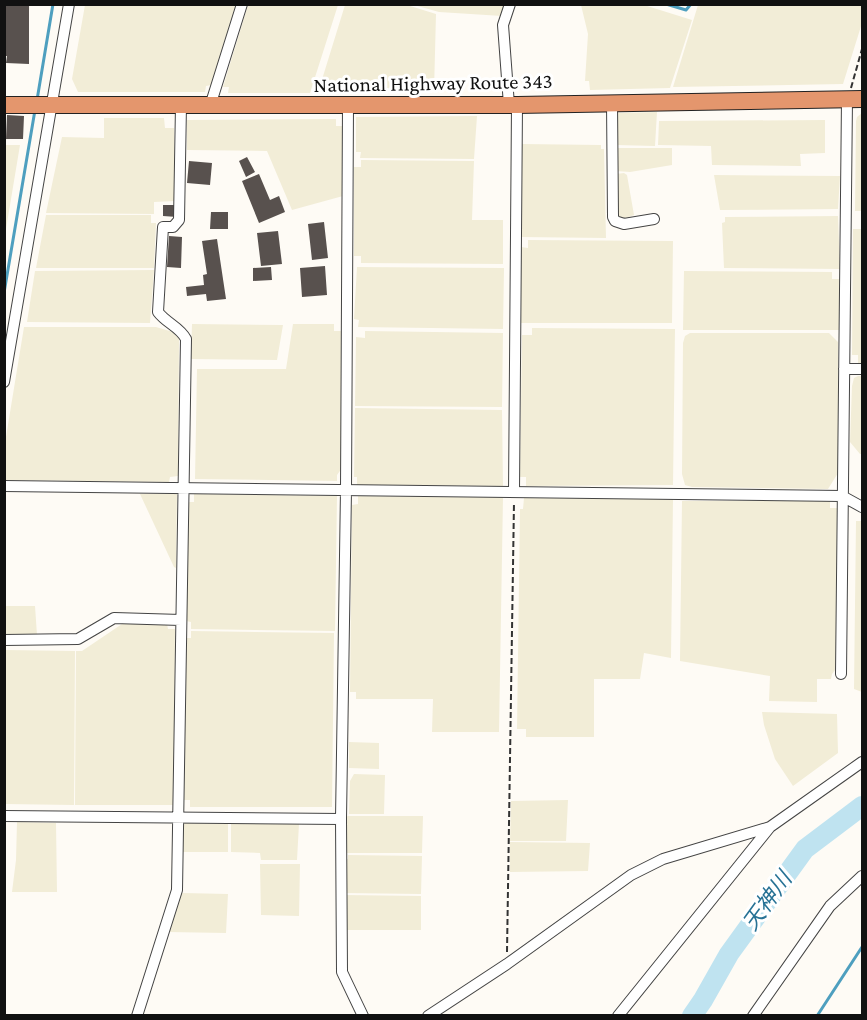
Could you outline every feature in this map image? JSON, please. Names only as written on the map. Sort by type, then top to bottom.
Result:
[{"type":"highway","name":"National Highway Route 343","points":[[4,105],[513,105],[855,99]]},
{"type":"street","points":[[4,382],[69,4]]},
{"type":"street","points":[[210,106],[242,4]]},
{"type":"street","points":[[510,4],[503,25],[513,105],[514,492]]},
{"type":"street","points":[[841,674],[844,369],[855,99]]},
{"type":"street","points":[[612,103],[613,217],[615,221],[624,224],[654,219]]},
{"type":"street","points":[[137,1016],[177,890],[186,339],[182,332],[158,312],[163,227],[172,227],[179,220],[181,105]]},
{"type":"street","points":[[348,106],[341,819],[342,972],[363,1016]]},
{"type":"street","points":[[844,369],[862,369]]},
{"type":"street","points":[[4,486],[842,496],[862,507]]},
{"type":"street","points":[[4,640],[78,639],[114,618],[181,620]]},
{"type":"street","points":[[618,1016],[770,827],[862,762]]},
{"type":"street","points":[[4,816],[341,819]]},
{"type":"street","points":[[428,1016],[507,964],[631,875],[663,859],[770,827]]},
{"type":"street","points":[[753,1016],[830,906],[862,876]]},
{"type":"path","points":[[855,99],[862,49]]},
{"type":"path","points":[[507,964],[514,492]]},
{"type":"shaded area","points":[[85,5],[237,5],[212,85],[206,86],[205,92],[78,92],[72,79]]},
{"type":"shaded area","points":[[248,5],[338,5],[310,93],[228,93],[229,87],[223,87]]},
{"type":"shaded area","points":[[345,5],[407,5],[436,14],[434,91],[331,92],[331,87],[320,86]]},
{"type":"shaded area","points":[[414,5],[506,5],[502,16],[439,12]]},
{"type":"shaded area","points":[[581,5],[644,5],[692,20],[670,88],[590,90],[589,81],[585,81],[588,34]]},
{"type":"shaded area","points":[[698,5],[862,5],[862,23],[843,84],[673,87]]},
{"type":"shaded area","points":[[657,112],[655,146],[616,145],[618,113]]},
{"type":"shaded area","points":[[862,113],[861,219],[861,211],[855,211],[856,121]]},
{"type":"shaded area","points":[[477,116],[474,159],[360,158],[361,152],[356,152],[356,117]]},
{"type":"shaded area","points":[[104,118],[164,118],[165,128],[174,128],[175,201],[154,202],[154,214],[46,213],[62,137],[104,138]]},
{"type":"shaded area","points":[[336,119],[336,126],[343,126],[343,196],[292,210],[267,151],[187,150],[187,120]]},
{"type":"shaded area","points":[[825,120],[825,153],[800,154],[801,166],[712,165],[711,146],[658,145],[659,121]]},
{"type":"shaded area","points":[[522,144],[601,145],[601,149],[604,149],[606,238],[520,237]]},
{"type":"shaded area","points":[[4,145],[20,145],[5,235]]},
{"type":"shaded area","points":[[616,148],[672,148],[672,165],[630,172],[616,171]]},
{"type":"shaded area","points":[[361,160],[474,161],[472,220],[503,220],[503,264],[361,263],[361,256],[354,256],[354,167],[361,167]]},
{"type":"shaded area","points":[[616,174],[627,175],[634,215],[623,219],[618,217]]},
{"type":"shaded area","points":[[714,175],[840,176],[838,209],[720,210]]},
{"type":"shaded area","points":[[46,215],[151,215],[151,223],[156,223],[154,268],[36,268]]},
{"type":"shaded area","points":[[838,216],[840,269],[724,268],[722,223],[725,222],[725,217]]},
{"type":"shaded area","points":[[861,222],[862,363],[858,363],[858,355],[852,355],[853,229],[861,229]]},
{"type":"shaded area","points":[[528,240],[673,241],[672,323],[521,323],[521,247],[528,248]]},
{"type":"shaded area","points":[[357,267],[504,268],[503,329],[358,327],[359,320],[354,319]]},
{"type":"shaded area","points":[[154,270],[150,323],[27,322],[35,271]]},
{"type":"shaded area","points":[[684,271],[832,272],[832,279],[839,279],[839,330],[683,330]]},
{"type":"shaded area","points":[[192,324],[283,325],[277,360],[191,359]]},
{"type":"shaded area","points":[[293,324],[334,324],[334,331],[341,331],[342,468],[337,475],[337,481],[195,479],[197,369],[286,369]]},
{"type":"shaded area","points":[[24,327],[156,327],[173,332],[179,338],[178,476],[170,477],[169,482],[6,480],[5,443]]},
{"type":"shaded area","points":[[532,328],[675,329],[673,485],[526,486],[526,477],[520,477],[522,335],[532,335]]},
{"type":"shaded area","points":[[365,331],[503,333],[502,407],[355,406],[356,337],[365,338]]},
{"type":"shaded area","points":[[690,333],[829,333],[838,342],[838,473],[828,489],[692,487],[685,485],[682,474],[683,343],[685,336]]},
{"type":"shaded area","points":[[862,376],[862,454],[850,442],[852,386],[854,378]]},
{"type":"shaded area","points":[[355,408],[502,410],[503,486],[357,485],[357,477],[354,477]]},
{"type":"shaded area","points":[[140,494],[177,494],[176,568],[174,567]]},
{"type":"shaded area","points":[[194,494],[337,496],[335,631],[191,629],[191,622],[186,621],[188,502],[194,502]]},
{"type":"shaded area","points":[[358,496],[503,497],[499,732],[432,732],[433,699],[356,699],[356,692],[350,692],[352,505],[358,504]]},
{"type":"shaded area","points":[[524,498],[673,499],[671,658],[644,653],[640,679],[594,679],[594,737],[526,737],[526,729],[517,729],[520,509],[523,509]]},
{"type":"shaded area","points":[[682,501],[830,501],[830,508],[837,508],[836,669],[831,679],[817,679],[817,702],[769,701],[770,676],[680,661]]},
{"type":"shaded area","points":[[856,521],[862,521],[862,692],[854,689]]},
{"type":"shaded area","points":[[4,606],[35,606],[37,635],[5,635]]},
{"type":"shaded area","points":[[122,624],[167,624],[168,629],[175,629],[174,805],[75,805],[76,651],[82,651]]},
{"type":"shaded area","points":[[191,631],[334,633],[332,807],[190,807],[190,800],[184,800],[186,638],[191,638]]},
{"type":"shaded area","points":[[5,650],[75,651],[74,805],[5,804]]},
{"type":"shaded area","points":[[762,712],[837,714],[838,753],[793,786],[775,759]]},
{"type":"shaded area","points":[[349,742],[379,743],[379,769],[349,768]]},
{"type":"shaded area","points":[[354,774],[385,775],[384,814],[349,814],[350,781]]},
{"type":"shaded area","points":[[568,800],[566,841],[510,841],[511,801]]},
{"type":"shaded area","points":[[347,816],[423,816],[422,853],[344,853],[344,823],[347,823]]},
{"type":"shaded area","points":[[17,822],[56,823],[57,892],[12,892]]},
{"type":"shaded area","points":[[182,823],[228,824],[228,852],[181,852]]},
{"type":"shaded area","points":[[231,824],[299,824],[297,860],[261,860],[260,853],[231,852]]},
{"type":"shaded area","points":[[510,842],[590,843],[588,871],[510,872]]},
{"type":"shaded area","points":[[348,855],[422,856],[421,894],[344,893],[344,860],[348,859]]},
{"type":"shaded area","points":[[260,864],[300,864],[299,916],[261,915]]},
{"type":"shaded area","points":[[180,894],[228,894],[226,933],[168,932]]},
{"type":"shaded area","points":[[344,895],[421,896],[421,930],[345,930]]},
{"type":"building","points":[[4,4],[29,4],[29,64],[6,63]]},
{"type":"building","points":[[7,115],[24,116],[23,139],[6,139]]},
{"type":"building","points":[[247,157],[255,172],[246,177],[239,161]]},
{"type":"building","points":[[189,161],[212,163],[210,185],[187,183]]},
{"type":"building","points":[[259,174],[270,200],[279,196],[285,212],[259,223],[242,181]]},
{"type":"building","points":[[163,205],[177,205],[177,217],[163,216]]},
{"type":"building","points":[[211,212],[228,212],[228,229],[210,229]]},
{"type":"building","points":[[324,222],[328,258],[312,260],[308,224]]},
{"type":"building","points":[[278,231],[282,264],[261,266],[257,233]]},
{"type":"building","points":[[169,236],[182,237],[181,268],[167,267]]},
{"type":"building","points":[[217,239],[226,299],[207,301],[206,294],[187,296],[186,287],[204,285],[203,275],[207,274],[202,241]]},
{"type":"building","points":[[325,266],[327,295],[302,297],[300,268]]},
{"type":"building","points":[[271,267],[272,280],[253,281],[253,268]]},
{"type":"waterway","points":[[37,100],[53,4]]},
{"type":"waterway","points":[[666,4],[686,10],[691,4]]},
{"type":"waterway","points":[[4,293],[35,110]]},
{"type":"waterway","name":"天神川","points":[[692,1016],[729,954],[805,849],[862,806]]},
{"type":"waterway","points":[[817,1016],[862,947]]}]
